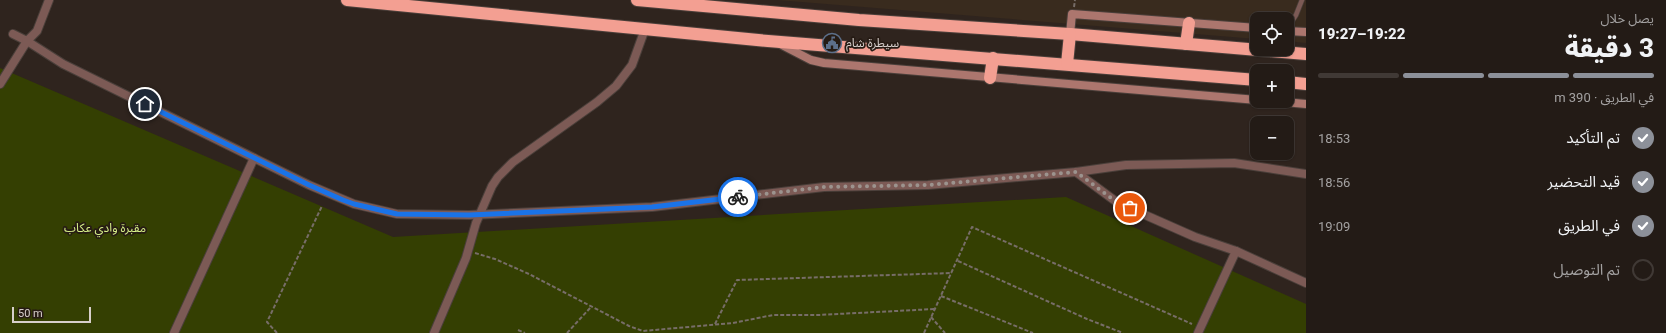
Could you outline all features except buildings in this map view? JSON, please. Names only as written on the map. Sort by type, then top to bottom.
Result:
[{"type":"highway","points":[[347,0],[768,41],[1250,79]]},
{"type":"highway","points":[[637,0],[859,20],[1070,34],[1306,54]]},
{"type":"highway","points":[[1186,44],[1189,23]]},
{"type":"highway","points":[[1067,64],[1070,34]]},
{"type":"highway","points":[[990,78],[993,58]]},
{"type":"highway","points":[[1294,83],[1306,84]]},
{"type":"main road","points":[[1070,34],[1072,14],[1250,27]]},
{"type":"main road","points":[[1294,31],[1306,32]]},
{"type":"main road","points":[[768,41],[785,46],[811,60],[824,63],[1250,99]]},
{"type":"main road","points":[[1294,103],[1306,104]]},
{"type":"street","points":[[0,84],[27,41],[37,31],[49,0]]},
{"type":"street","points":[[434,333],[468,251],[473,232],[492,186],[505,169],[616,86],[632,65],[645,29]]},
{"type":"street","points":[[13,34],[27,41],[63,64],[309,185],[354,204],[397,214],[480,215],[652,207],[824,187],[928,185],[1076,172],[1126,165],[1234,163],[1306,174]]},
{"type":"street","points":[[174,333],[254,158]]},
{"type":"street","points":[[1076,172],[1118,203],[1195,237],[1236,251],[1306,283]]},
{"type":"street","points":[[1199,330],[1236,251]]},
{"type":"lane","points":[[1294,19],[1302,0]]},
{"type":"path","points":[[277,333],[266,322],[322,206]]},
{"type":"path","points":[[924,333],[958,261],[972,227],[1199,330]]},
{"type":"path","points":[[468,251],[495,259],[529,274],[591,307],[629,326],[643,331],[733,323],[773,315],[818,315],[935,309]]},
{"type":"path","points":[[958,261],[1087,319],[1123,333]]},
{"type":"path","points":[[715,324],[737,280],[952,273]]},
{"type":"path","points":[[941,296],[1032,333]]},
{"type":"path","points":[[567,333],[591,307]]},
{"type":"path","points":[[931,317],[945,333]]},
{"type":"path","points":[[518,330],[525,333]]},
{"type":"shaded area","points":[[777,0],[1306,0],[1306,43],[1294,42],[1294,12],[1250,12],[1250,38]]},
{"type":"green space","name":"مقبرة وادي عكاب","points":[[0,68],[393,237],[1066,197],[1306,304],[1306,333],[0,333]]},
{"type":"way so far","points":[[738,197],[824,187],[928,185],[1076,172],[1118,203],[1130,208]]},
{"type":"place","name":"سيطرة شام","points":[[832,43]]},
{"type":"route","points":[[145,104],[309,185],[343,200],[397,214],[469,215],[652,207],[738,197]]}]
